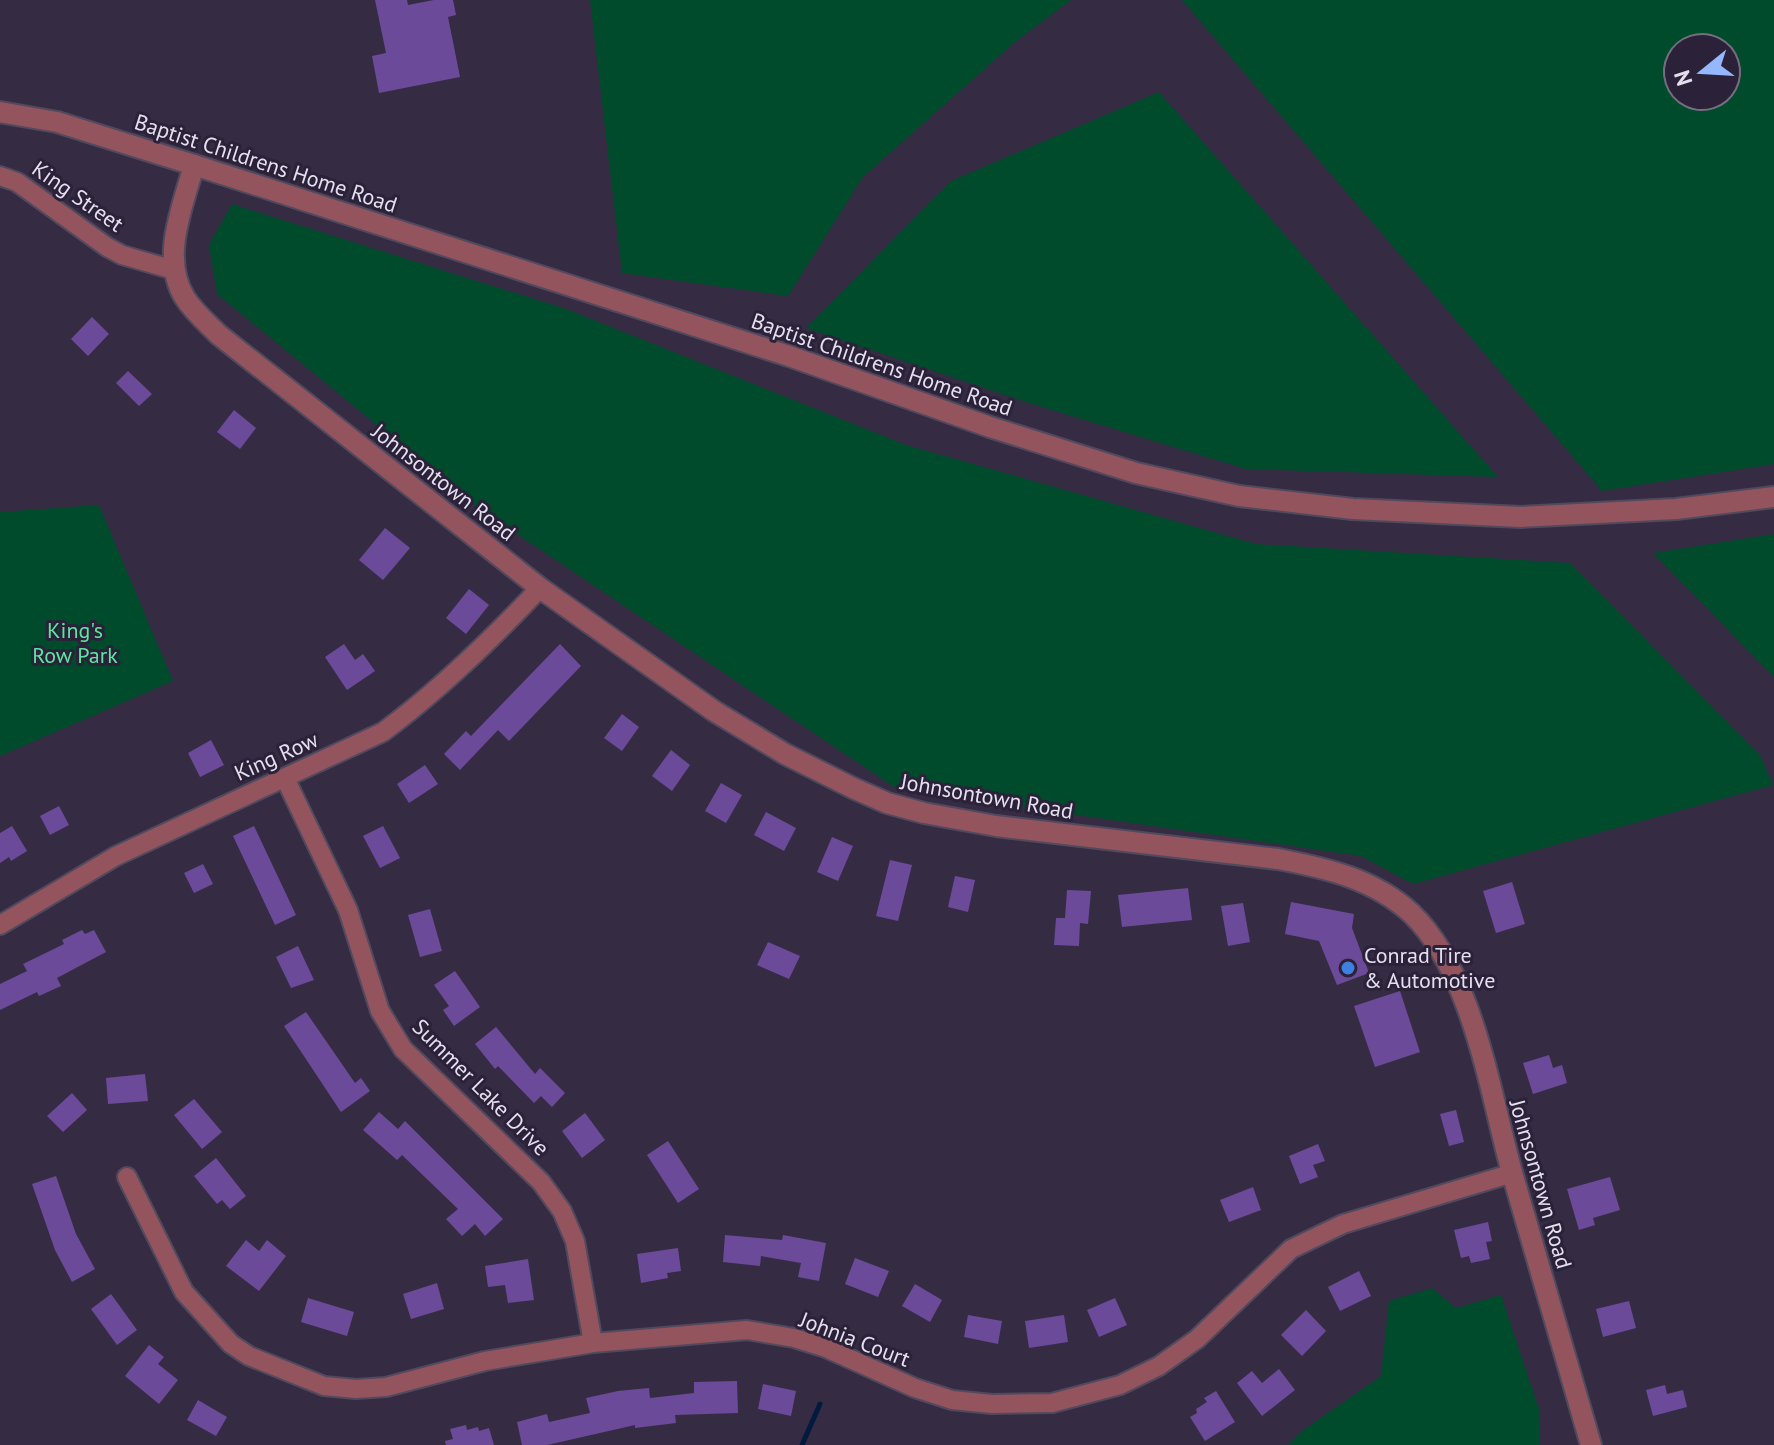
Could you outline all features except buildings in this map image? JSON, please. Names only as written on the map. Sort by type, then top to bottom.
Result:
[{"type":"street","name":"Baptist Childrens Home Road","points":[[0,112],[57,122],[194,165],[789,356],[990,427],[1136,473],[1239,496],[1353,509],[1521,517],[1676,509],[1774,497]]},
{"type":"street","points":[[174,270],[172,260],[178,228],[194,165]]},
{"type":"street","name":"King Street","points":[[0,176],[17,182],[107,247],[122,255],[174,270]]},
{"type":"street","name":"Johnsontown Road","points":[[174,270],[186,300],[219,335],[540,588],[714,711],[785,754],[887,803],[924,813],[996,826],[1318,866],[1358,879],[1386,894],[1412,914],[1434,941],[1452,972],[1472,1021],[1591,1445]]},
{"type":"street","name":"King Row","points":[[0,925],[116,856],[383,732],[477,655],[540,588]]},
{"type":"street","name":"Summer Lake Drive","points":[[285,778],[348,910],[374,995],[403,1049],[541,1182],[562,1211],[575,1241],[593,1343]]},
{"type":"street","name":"Johnia Court","points":[[127,1177],[184,1292],[215,1328],[249,1356],[324,1386],[356,1389],[386,1387],[485,1361],[593,1343],[747,1330],[794,1338],[826,1348],[915,1388],[952,1400],[992,1404],[1052,1403],[1120,1385],[1159,1366],[1197,1339],[1266,1270],[1291,1249],[1316,1235],[1513,1173]]},
{"type":"green space","points":[[590,0],[1071,0],[1015,42],[863,177],[788,296],[622,273]]},
{"type":"green space","points":[[1182,0],[1774,0],[1774,464],[1602,491]]},
{"type":"green space","points":[[1159,92],[1498,477],[1246,469],[1029,403],[806,328],[951,181]]},
{"type":"green space","points":[[232,204],[566,309],[906,445],[1256,544],[1570,563],[1760,755],[1773,785],[1413,884],[1361,856],[897,789],[478,508],[217,294],[209,245]]},
{"type":"green space","name":"King's Row Park","points":[[99,505],[173,681],[0,756],[0,512]]},
{"type":"green space","points":[[1774,534],[1774,677],[1653,553]]},
{"type":"green space","points":[[1432,1288],[1456,1308],[1501,1295],[1540,1412],[1540,1445],[1288,1445],[1302,1431],[1381,1376],[1389,1301]]},
{"type":"waterway","points":[[802,1445],[820,1404]]},
{"type":"place","name":"Conrad Tire & Automotive","points":[[1348,968]]}]
